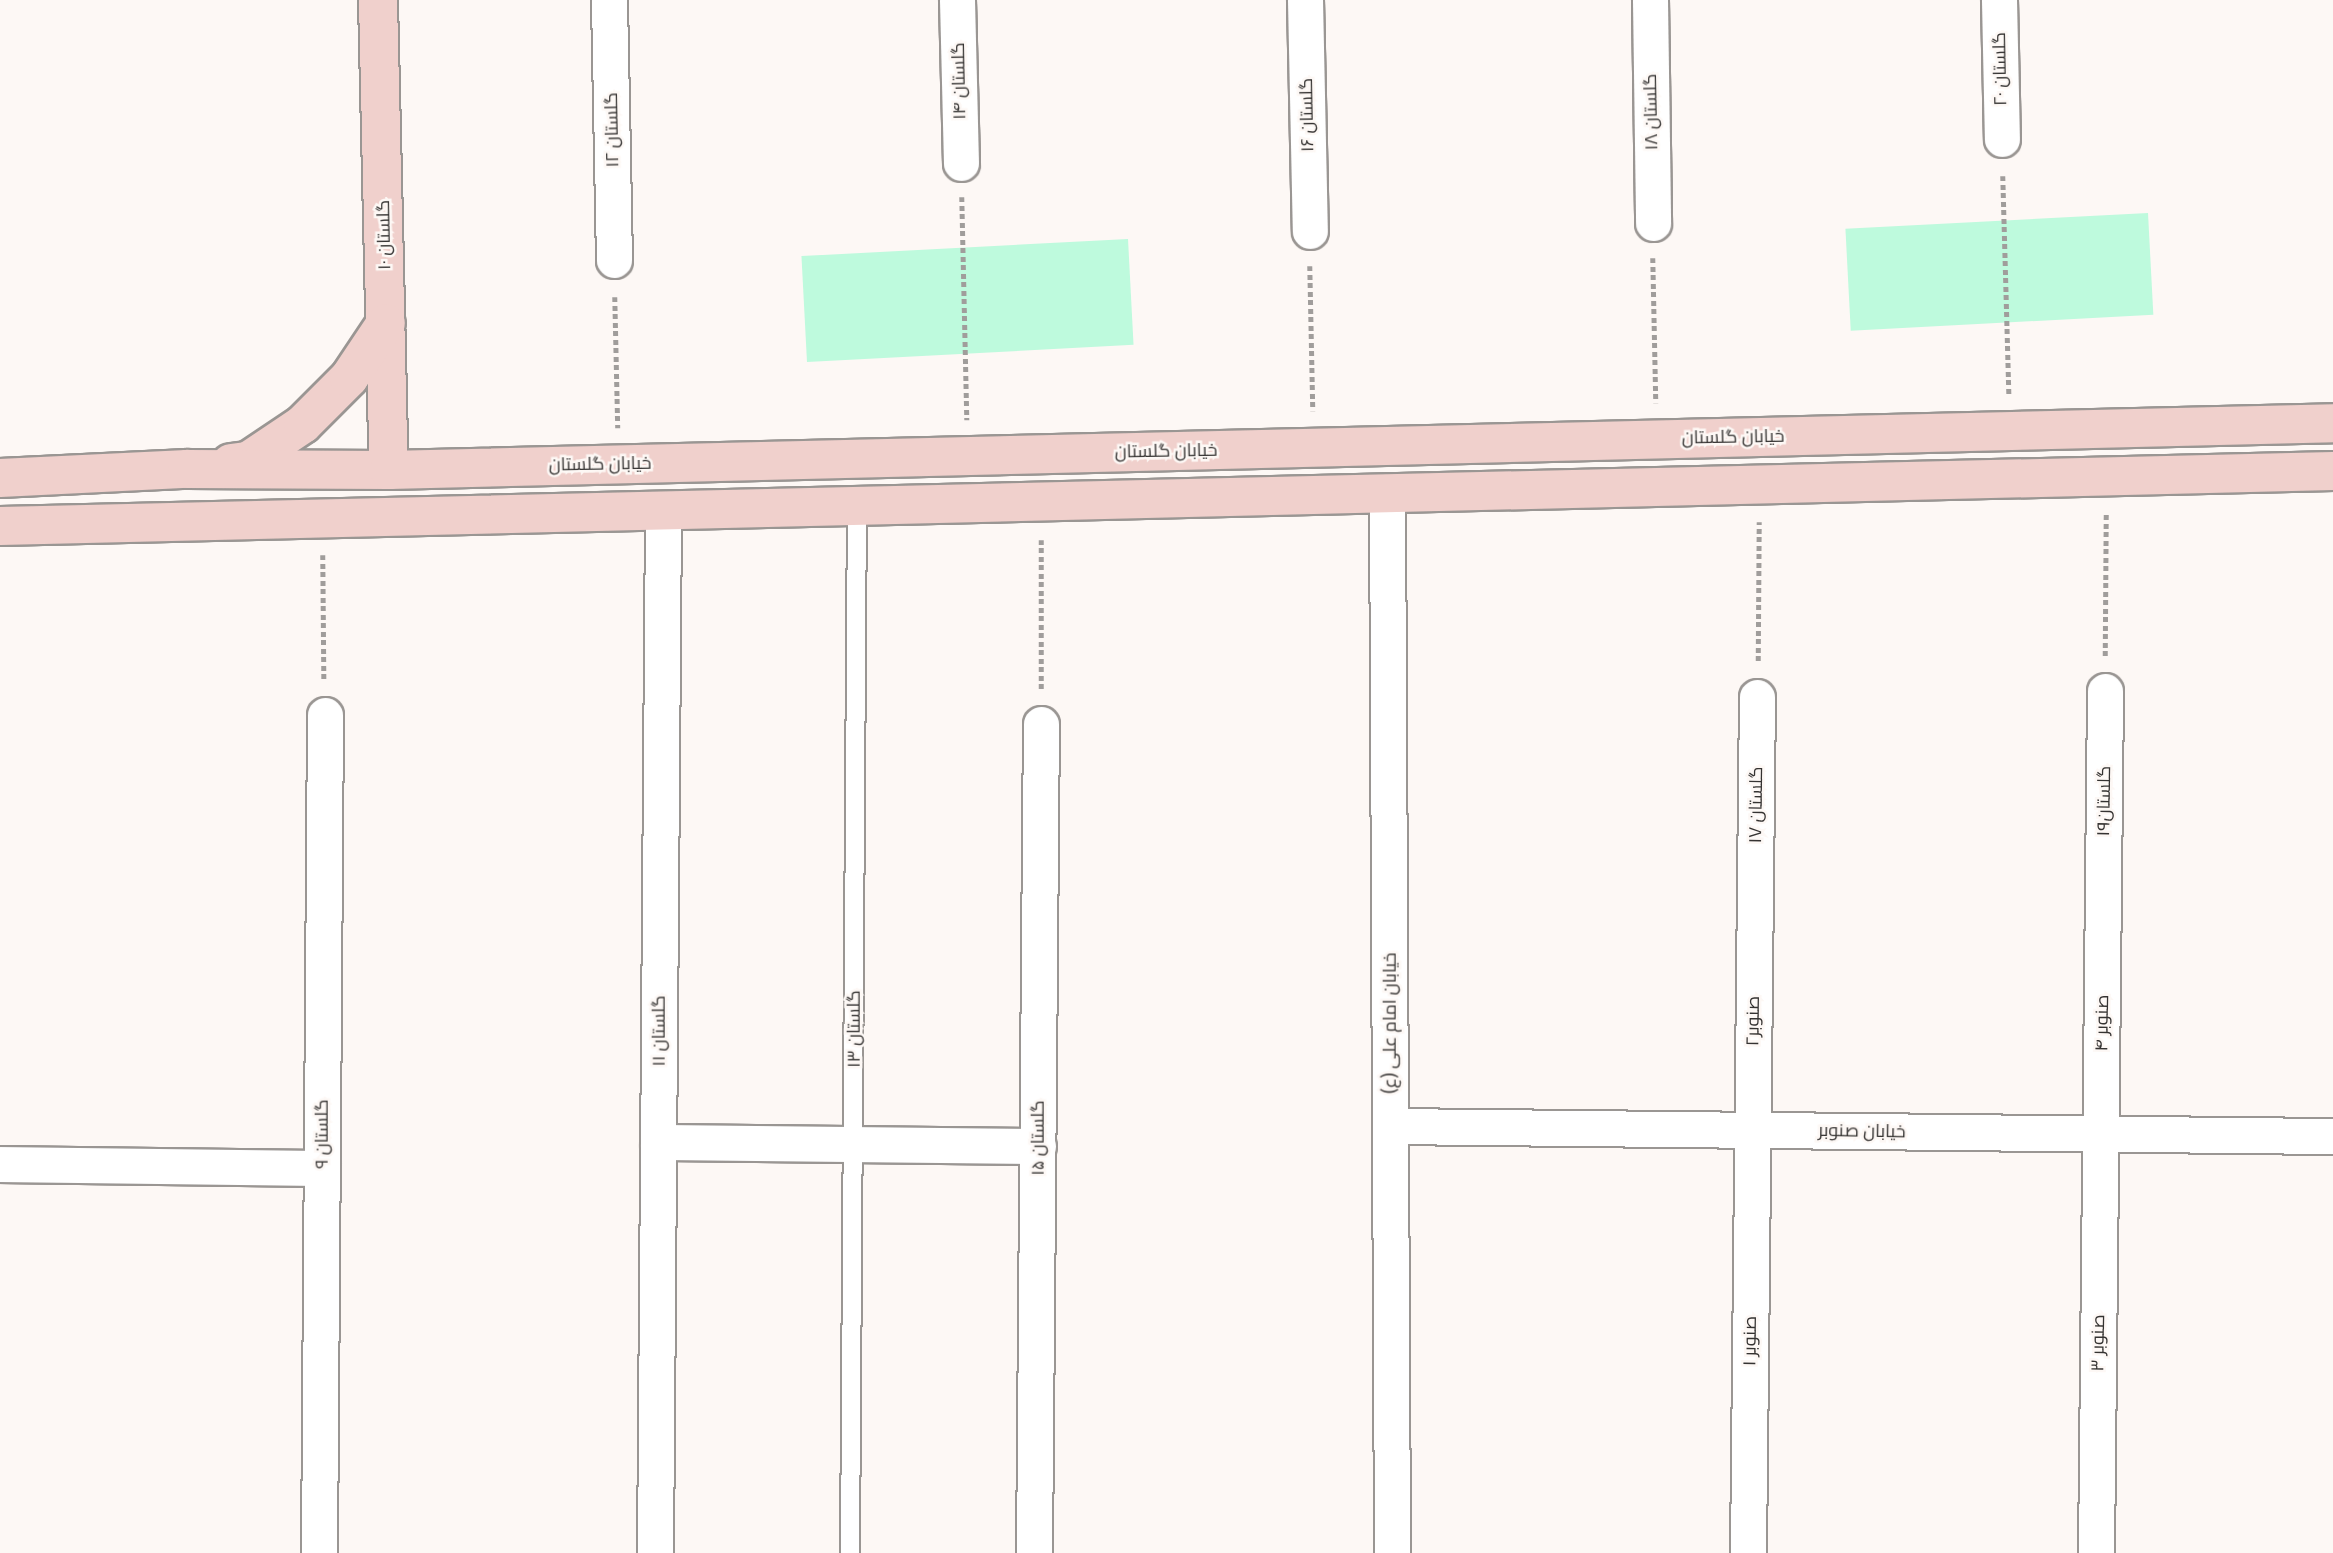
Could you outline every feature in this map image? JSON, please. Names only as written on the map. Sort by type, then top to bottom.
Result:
[{"type":"street","name":"گلستان ۱۰","points":[[378,0],[389,470]]},
{"type":"street","name":"گلستان ۱۲","points":[[609,0],[614,260]]},
{"type":"street","name":"گلستان ۱۴","points":[[957,0],[961,163]]},
{"type":"street","name":"گلستان ۱۶","points":[[1305,0],[1310,231]]},
{"type":"street","name":"گلستان ۱۸","points":[[1650,0],[1653,223]]},
{"type":"street","name":"گلستان ۲۰","points":[[1999,0],[2002,139]]},
{"type":"street","points":[[187,469],[248,461],[303,424],[349,378],[386,323]]},
{"type":"street","name":"خیابان گلستان","points":[[0,478],[187,469],[389,470],[2333,423]]},
{"type":"street","points":[[0,526],[2333,471]]},
{"type":"street","name":"خیابان امام علی (ع)","points":[[1387,492],[1392,1553]]},
{"type":"street","name":"گلستان ۱۱","points":[[655,1553],[663,510]]},
{"type":"street","name":"گلستان۱۹","points":[[2103,912],[2105,691]]},
{"type":"street","name":"گلستان ۱۷","points":[[1755,913],[1757,697]]},
{"type":"street","name":"گلستان ۹","points":[[319,1553],[325,715]]},
{"type":"street","name":"گلستان ۱۵","points":[[1034,1553],[1041,724]]},
{"type":"street","name":"صنوبر ۴","points":[[2100,1133],[2103,912]]},
{"type":"street","name":"صنوبر۲","points":[[1752,1129],[1755,913]]},
{"type":"street","name":"خیابان صنوبر","points":[[1390,1126],[2333,1136]]},
{"type":"street","name":"صنوبر ۱","points":[[1748,1553],[1752,1129]]},
{"type":"street","name":"صنوبر ۳","points":[[2096,1553],[2100,1133]]},
{"type":"street","points":[[658,1142],[1038,1146]]},
{"type":"street","points":[[0,1164],[322,1168]]},
{"type":"lane","name":"گلستان ۱۳","points":[[850,1553],[857,505]]},
{"type":"path","points":[[2002,139],[2010,430]]},
{"type":"path","points":[[961,163],[967,456]]},
{"type":"path","points":[[1653,223],[1657,439]]},
{"type":"path","points":[[1310,231],[1314,447]]},
{"type":"path","points":[[614,260],[618,464]]},
{"type":"path","points":[[2105,691],[2106,475]]},
{"type":"path","points":[[1757,697],[1759,483]]},
{"type":"path","points":[[1041,724],[1042,501]]},
{"type":"path","points":[[322,518],[325,715]]},
{"type":"green space","points":[[2148,213],[2153,315],[1851,331],[1845,229]]},
{"type":"green space","points":[[1128,239],[1134,345],[807,362],[801,256]]}]
